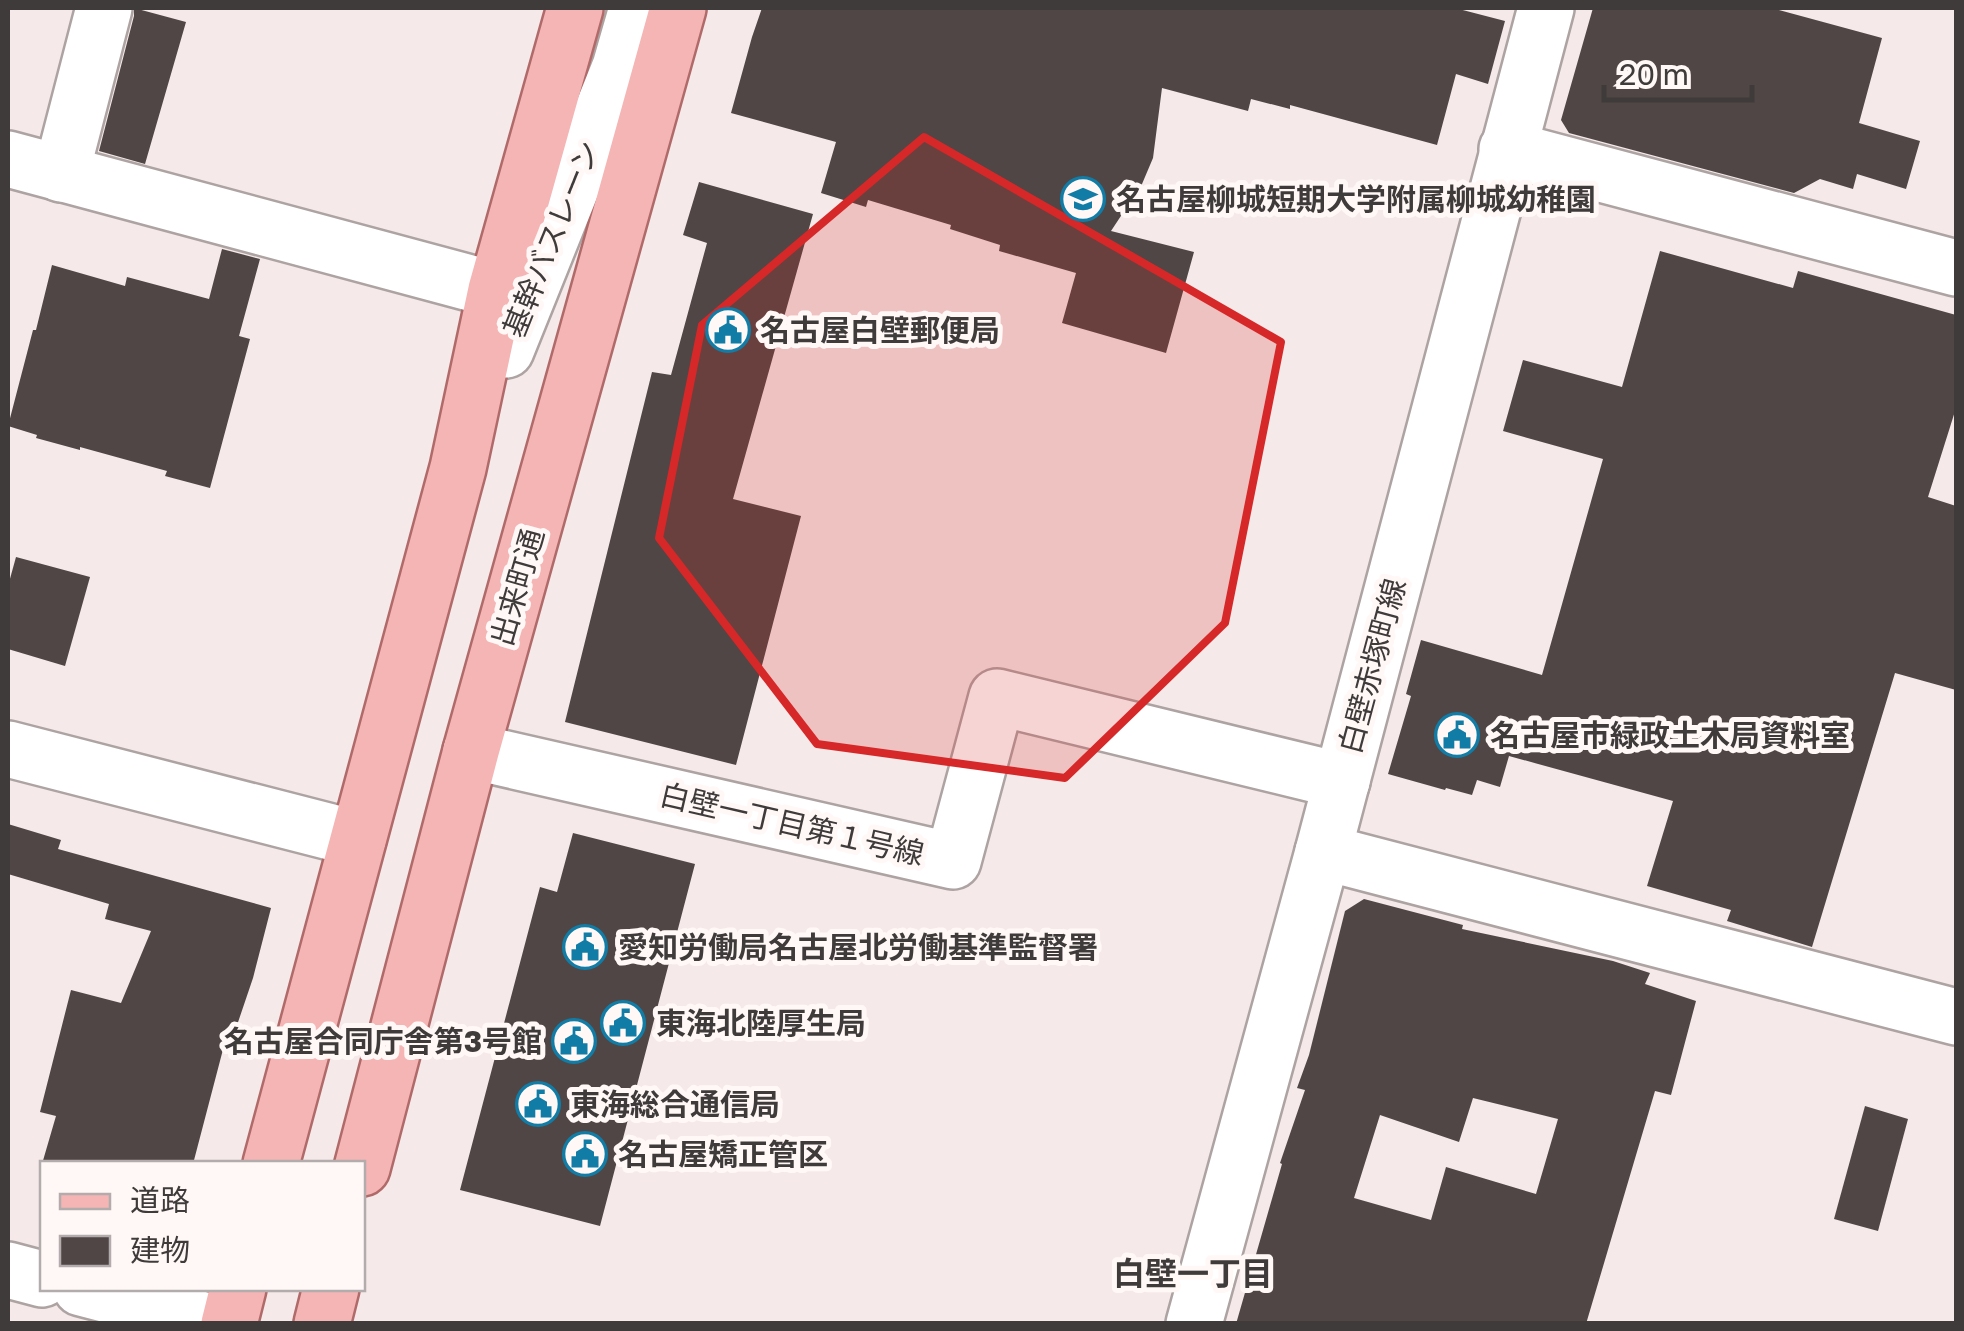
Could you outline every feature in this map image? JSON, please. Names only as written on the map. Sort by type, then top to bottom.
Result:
[{"type":"main road","points":[[273,1161],[458,468],[496,290],[575,8]]},
{"type":"main road","name":"出来町通","points":[[364,1161],[471,751],[678,8]]},
{"type":"main road","points":[[229,1324],[237,1291]]},
{"type":"main road","points":[[322,1324],[330,1291]]},
{"type":"street","points":[[60,174],[104,8]]},
{"type":"street","name":"基幹バスレーン","points":[[458,468],[620,66],[637,8]]},
{"type":"street","name":"白壁赤塚町線","points":[[1194,1324],[1546,8]]},
{"type":"street","points":[[1507,149],[1956,268]]},
{"type":"street","points":[[8,159],[496,290]]},
{"type":"street","name":"白壁一丁目第１号線","points":[[471,751],[953,861],[997,697],[1342,781]]},
{"type":"street","points":[[8,749],[358,839]]},
{"type":"street","points":[[1322,852],[1956,1017]]},
{"type":"street","points":[[93,1291],[220,1324]]},
{"type":"highlighted area","points":[[924,137],[1281,342],[1225,623],[1065,778],[817,744],[659,538],[702,325]]},
{"type":"building","points":[[134,8],[186,22],[145,164],[99,151]]},
{"type":"building","points":[[762,8],[1455,8],[1505,21],[1488,84],[1456,74],[1437,145],[1290,105],[1290,109],[1251,99],[1248,111],[1162,88],[1153,158],[1142,184],[1111,231],[1194,252],[1166,353],[1062,323],[1076,273],[999,251],[1000,245],[950,229],[951,225],[868,200],[866,207],[821,193],[836,142],[731,113]]},
{"type":"building","points":[[1593,8],[1772,8],[1882,38],[1859,123],[1920,141],[1906,189],[1857,174],[1853,189],[1820,179],[1794,193],[1569,133],[1561,120]]},
{"type":"building","points":[[699,182],[813,214],[733,499],[801,516],[736,765],[565,722],[652,372],[671,375],[707,243],[683,235]]},
{"type":"building","points":[[222,249],[260,259],[239,336],[250,339],[210,488],[165,476],[167,471],[36,438],[37,435],[8,426],[52,265],[125,286],[127,277],[209,299]]},
{"type":"building","points":[[1660,251],[1793,288],[1798,271],[1956,315],[1956,408],[1928,497],[1956,506],[1956,690],[1895,673],[1812,947],[1727,921],[1731,910],[1647,886],[1673,801],[1509,756],[1500,787],[1477,780],[1472,795],[1388,774],[1411,696],[1406,694],[1421,640],[1542,675],[1603,459],[1503,431],[1523,360],[1622,387]]},
{"type":"building","points":[[16,557],[90,577],[65,666],[8,649],[8,586]]},
{"type":"building","points":[[8,824],[61,840],[58,849],[271,908],[233,1037],[226,1038],[194,1161],[43,1161],[56,1116],[40,1112],[71,990],[121,1003],[151,931],[105,919],[109,904],[8,874]]},
{"type":"building","name":"名古屋合同庁舎第3号館","points":[[573,833],[695,864],[600,1226],[460,1190],[540,887],[557,892]]},
{"type":"building","points":[[1364,899],[1463,925],[1462,929],[1613,961],[1650,973],[1645,984],[1696,1001],[1671,1095],[1655,1091],[1586,1324],[1236,1324],[1280,1163],[1305,1090],[1297,1088],[1345,911]],"holes":[[[1473,1098],[1558,1119],[1536,1194],[1446,1167],[1431,1220],[1354,1198],[1380,1115],[1459,1142]]]},
{"type":"building","points":[[1865,1106],[1908,1119],[1878,1231],[1834,1219]]},
{"type":"place","name":"名古屋柳城短期大学附属柳城幼稚園","points":[[1083,199]]},
{"type":"place","name":"名古屋白壁郵便局","points":[[728,330]]},
{"type":"place","name":"名古屋市緑政土木局資料室","points":[[1457,735]]},
{"type":"place","name":"愛知労働局名古屋北労働基準監督署","points":[[585,947]]},
{"type":"place","name":"東海北陸厚生局","points":[[623,1023]]},
{"type":"place","name":"名古屋合同庁舎第3号館","points":[[574,1041]]},
{"type":"place","name":"東海総合通信局","points":[[538,1104]]},
{"type":"place","name":"名古屋矯正管区","points":[[585,1154]]},
{"type":"district","name":"白壁一丁目","points":[[1193,1273]]}]
